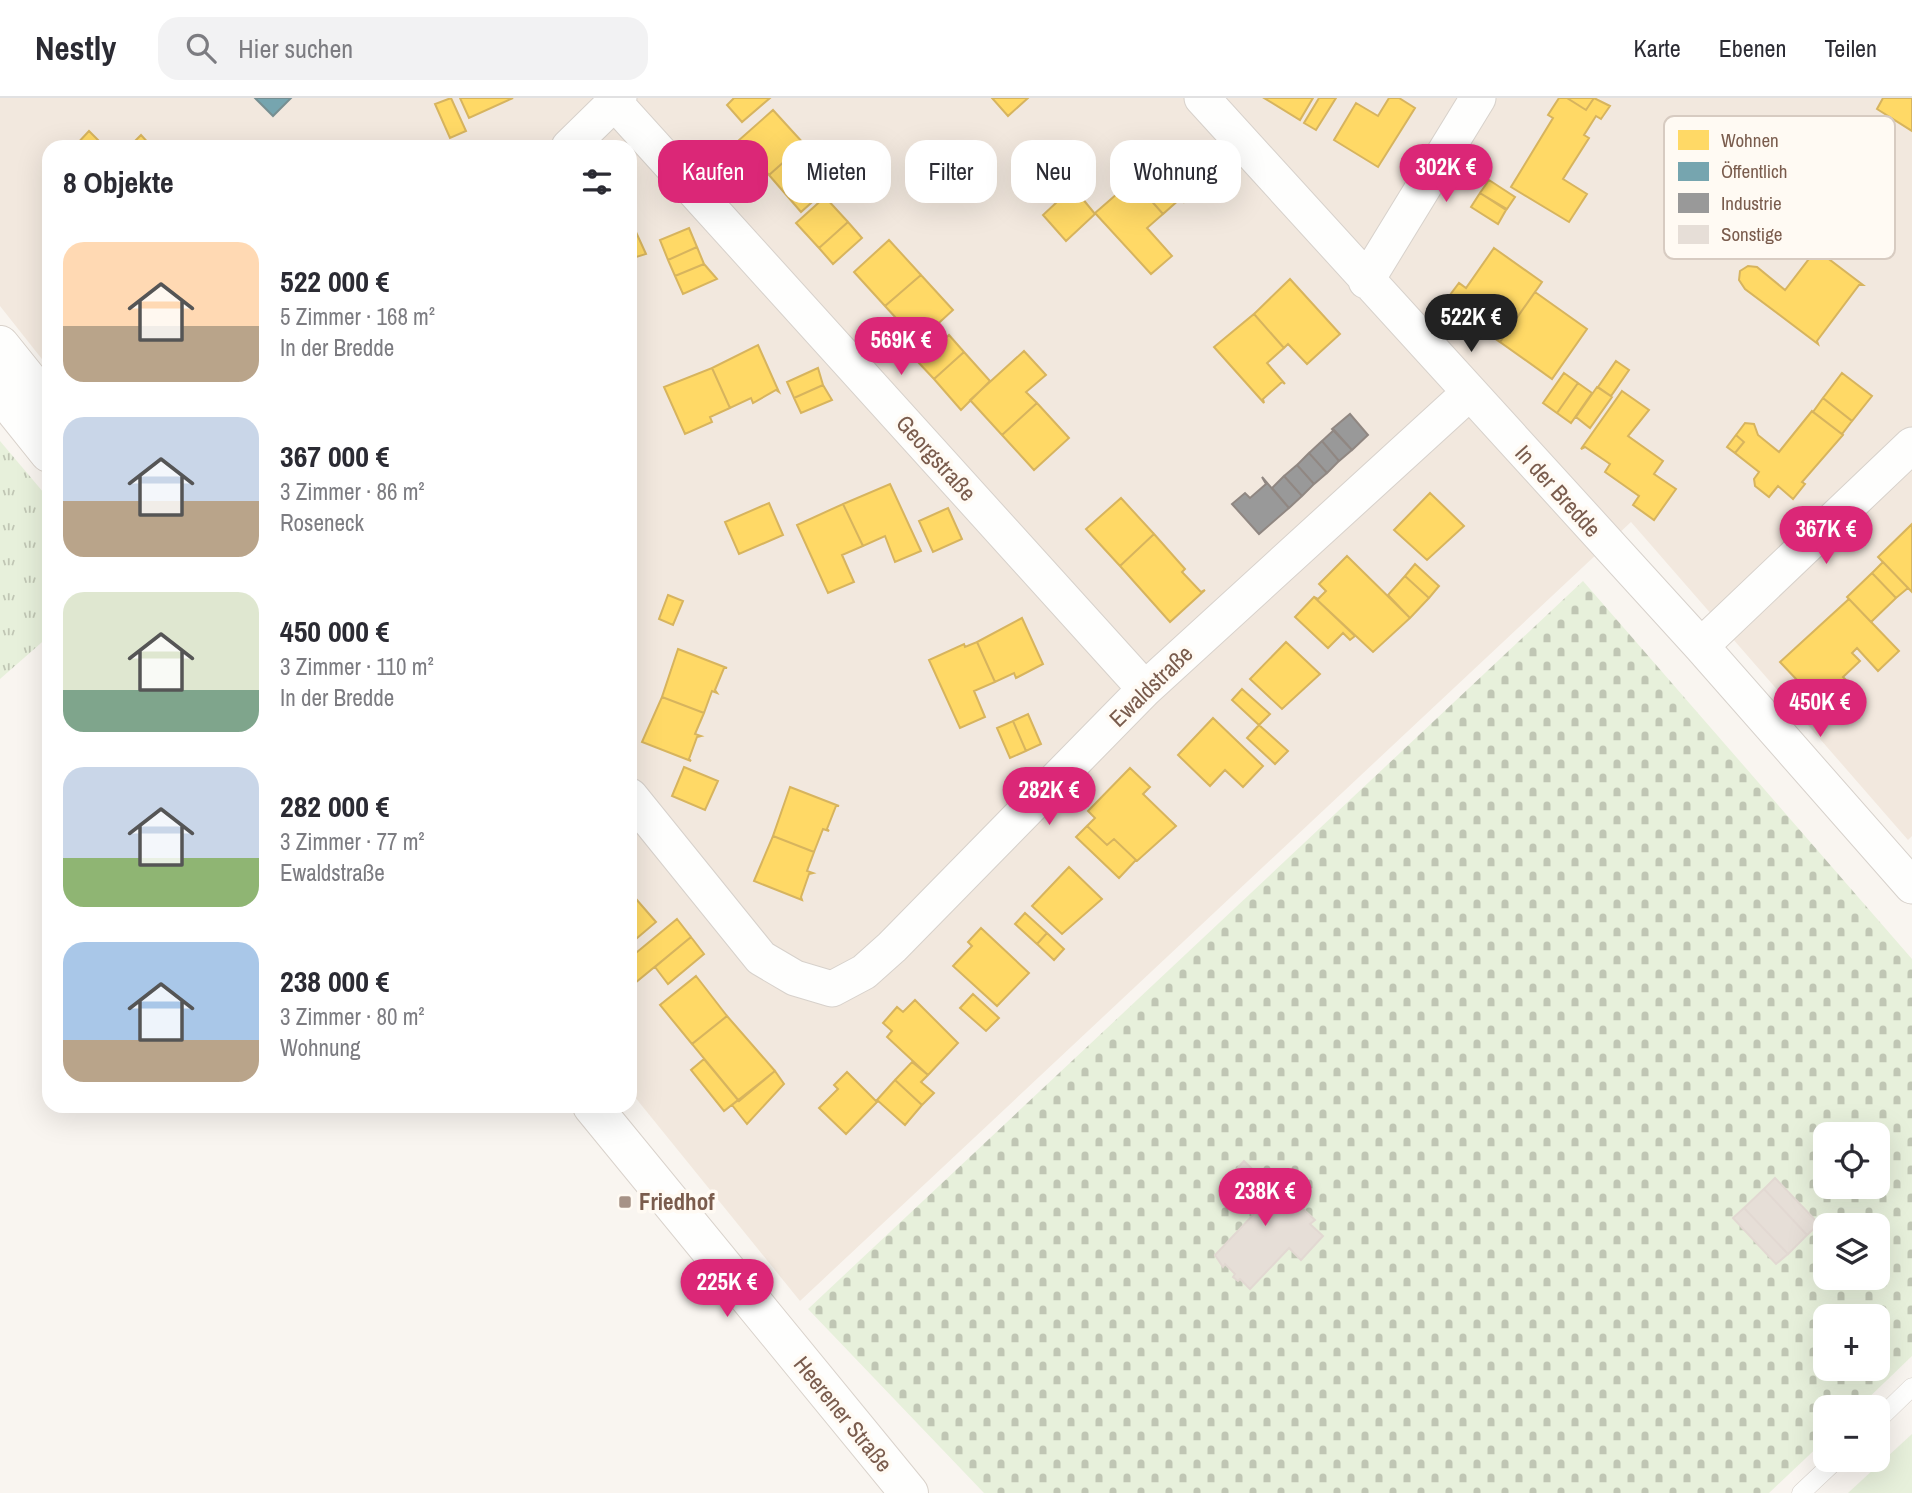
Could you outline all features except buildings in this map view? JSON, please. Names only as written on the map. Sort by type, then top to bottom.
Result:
[{"type":"main road","points":[[0,345],[42,397]]},
{"type":"main road","points":[[0,392],[42,444]]},
{"type":"main road","name":"Heerener Straße","points":[[598,1113],[909,1493]]},
{"type":"street","name":"In der Bredde","points":[[1202,98],[1701,646],[1912,886]]},
{"type":"street","points":[[1366,281],[1478,98]]},
{"type":"street","points":[[576,140],[616,100]]},
{"type":"street","name":"Georgstraße","points":[[616,100],[1146,689]]},
{"type":"street","name":"Ewaldstraße","points":[[637,805],[761,958],[795,978],[832,989],[864,972],[892,947],[1146,689],[1469,393]]},
{"type":"street","points":[[1701,646],[1912,445]]},
{"type":"lane","points":[[1890,1408],[1912,1387]]},
{"type":"lane","points":[[1801,1493],[1823,1472]]},
{"type":"shaded area","points":[[0,98],[1912,98],[1912,836],[1908,840],[1631,522],[800,1301],[637,1100],[637,140],[42,140],[42,359],[0,306]]},
{"type":"green space","points":[[0,441],[42,491],[42,642],[0,679]]},
{"type":"green space","points":[[1583,581],[1912,959],[1912,1356],[1890,1377],[1890,1304],[1813,1304],[1813,1381],[1886,1381],[1871,1395],[1813,1395],[1813,1451],[1769,1493],[984,1493],[808,1309]]},
{"type":"green space","points":[[1912,1434],[1912,1493],[1848,1493],[1871,1472],[1890,1472],[1890,1454]]},
{"type":"place","name":"Friedhof","points":[[625,1202]]}]
